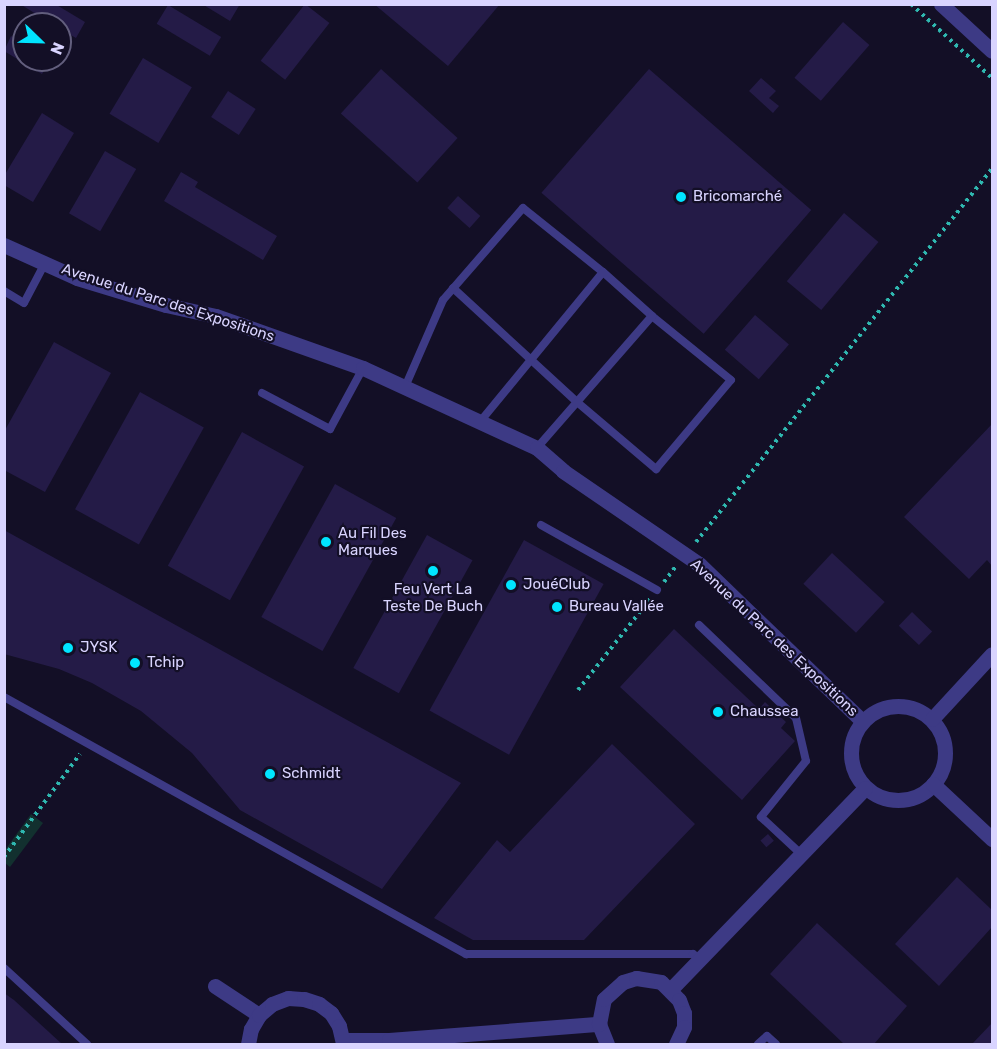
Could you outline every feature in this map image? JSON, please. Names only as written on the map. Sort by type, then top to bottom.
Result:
[{"type":"street","points":[[941,4],[993,51]]},
{"type":"street","name":"Avenue du Parc des Expositions","points":[[4,245],[77,278],[166,305],[216,316],[363,368],[537,448],[563,471],[686,555],[862,721]]},
{"type":"street","points":[[932,719],[993,654]]},
{"type":"street","points":[[900,705],[915,709],[932,719],[944,743],[945,759],[933,784],[919,795],[904,800],[889,799],[865,788],[854,771],[851,755],[853,740],[862,721],[885,707],[900,705]]},
{"type":"street","points":[[933,784],[993,839]]},
{"type":"street","points":[[671,989],[865,788]]},
{"type":"street","points":[[607,1044],[599,1024],[604,999],[623,982],[648,978],[661,982],[671,989],[679,1000],[684,1013],[684,1027],[676,1044]]},
{"type":"street","points":[[215,986],[259,1015]]},
{"type":"street","points":[[248,1044],[251,1029],[259,1015],[272,1004],[288,998],[304,999],[319,1004],[331,1013],[339,1026],[343,1042],[599,1024]]},
{"type":"lane","points":[[405,387],[442,300],[523,208],[732,380],[656,470],[530,360],[453,288]]},
{"type":"lane","points":[[4,291],[24,303],[45,263]]},
{"type":"lane","points":[[479,423],[603,272]]},
{"type":"lane","points":[[537,448],[652,316]]},
{"type":"lane","points":[[262,393],[330,429],[363,368]]},
{"type":"lane","points":[[541,525],[657,590]]},
{"type":"lane","points":[[699,625],[796,718],[806,761],[761,817],[800,853]]},
{"type":"lane","points":[[4,697],[466,954],[693,954],[700,960]]},
{"type":"lane","points":[[4,968],[87,1044]]},
{"type":"lane","points":[[758,1044],[766,1036],[776,1044]]},
{"type":"path","points":[[911,4],[993,78]]},
{"type":"path","points":[[578,690],[993,169]]},
{"type":"path","points":[[4,857],[88,744]]},
{"type":"green space","points":[[31,814],[43,823],[10,867],[5,863],[5,850]]},
{"type":"building","points":[[20,4],[55,4],[68,12],[33,12]]},
{"type":"building","points":[[202,4],[240,4],[230,21]]},
{"type":"building","points":[[305,4],[329,23],[285,80],[261,61]]},
{"type":"building","points":[[374,4],[500,4],[448,66]]},
{"type":"building","points":[[168,5],[221,37],[210,56],[157,24]]},
{"type":"building","points":[[72,14],[85,22],[76,38],[72,36]]},
{"type":"building","points":[[843,22],[869,45],[821,101],[794,78]]},
{"type":"building","points":[[11,36],[12,56],[4,51]]},
{"type":"building","points":[[143,58],[192,87],[158,143],[110,114]]},
{"type":"building","points":[[381,69],[458,138],[417,183],[341,114]]},
{"type":"building","points":[[649,69],[811,210],[704,334],[541,193]]},
{"type":"building","points":[[761,78],[776,91],[769,98],[779,106],[773,113],[749,91]]},
{"type":"building","points":[[228,91],[256,109],[239,135],[211,117]]},
{"type":"building","points":[[42,113],[74,133],[33,202],[4,185],[4,176]]},
{"type":"building","points":[[105,151],[136,169],[100,231],[69,213]]},
{"type":"building","points":[[181,172],[198,182],[195,187],[277,236],[263,260],[164,201]]},
{"type":"building","points":[[458,196],[480,216],[470,228],[447,208]]},
{"type":"building","points":[[844,213],[878,242],[821,310],[787,281]]},
{"type":"building","points":[[755,315],[789,345],[759,379],[725,350]]},
{"type":"building","points":[[54,342],[111,373],[45,492],[4,470],[4,432]]},
{"type":"building","points":[[140,392],[204,427],[139,545],[75,509]]},
{"type":"building","points":[[992,424],[992,566],[987,560],[969,579],[904,517]]},
{"type":"building","points":[[242,432],[304,466],[230,600],[168,566]]},
{"type":"building","points":[[335,484],[396,518],[323,651],[261,617]]},
{"type":"building","points":[[4,530],[461,783],[382,889],[240,810],[192,753],[141,711],[92,683],[59,669],[4,654]]},
{"type":"building","points":[[427,535],[472,560],[399,693],[353,668]]},
{"type":"building","points":[[524,540],[604,584],[509,755],[429,711]]},
{"type":"building","points":[[832,553],[885,602],[856,633],[803,584]]},
{"type":"building","points":[[912,612],[932,631],[919,645],[899,626]]},
{"type":"building","points":[[674,629],[759,709],[765,702],[786,722],[781,728],[795,741],[742,800],[620,687]]},
{"type":"building","points":[[612,744],[695,824],[584,940],[473,940],[434,918],[497,840],[510,852]]},
{"type":"building","points":[[768,834],[774,841],[766,847],[760,841]]},
{"type":"building","points":[[957,877],[992,910],[992,927],[939,986],[895,944]]},
{"type":"building","points":[[817,923],[907,1006],[874,1044],[844,1044],[770,974]]},
{"type":"building","points":[[4,993],[14,1000],[62,1044],[4,1044]]},
{"type":"building","points":[[992,1023],[992,1044],[972,1044]]},
{"type":"place","name":"Bricomarché","points":[[681,197]]},
{"type":"place","name":"Au Fil Des Marques","points":[[326,542]]},
{"type":"place","name":"Feu Vert La Teste De Buch","points":[[433,571]]},
{"type":"place","name":"JouéClub","points":[[511,585]]},
{"type":"place","name":"Bureau Vallée","points":[[557,607]]},
{"type":"place","name":"JYSK","points":[[68,648]]},
{"type":"place","name":"Tchip","points":[[135,663]]},
{"type":"place","name":"Chaussea","points":[[718,712]]},
{"type":"place","name":"Schmidt","points":[[270,774]]}]
